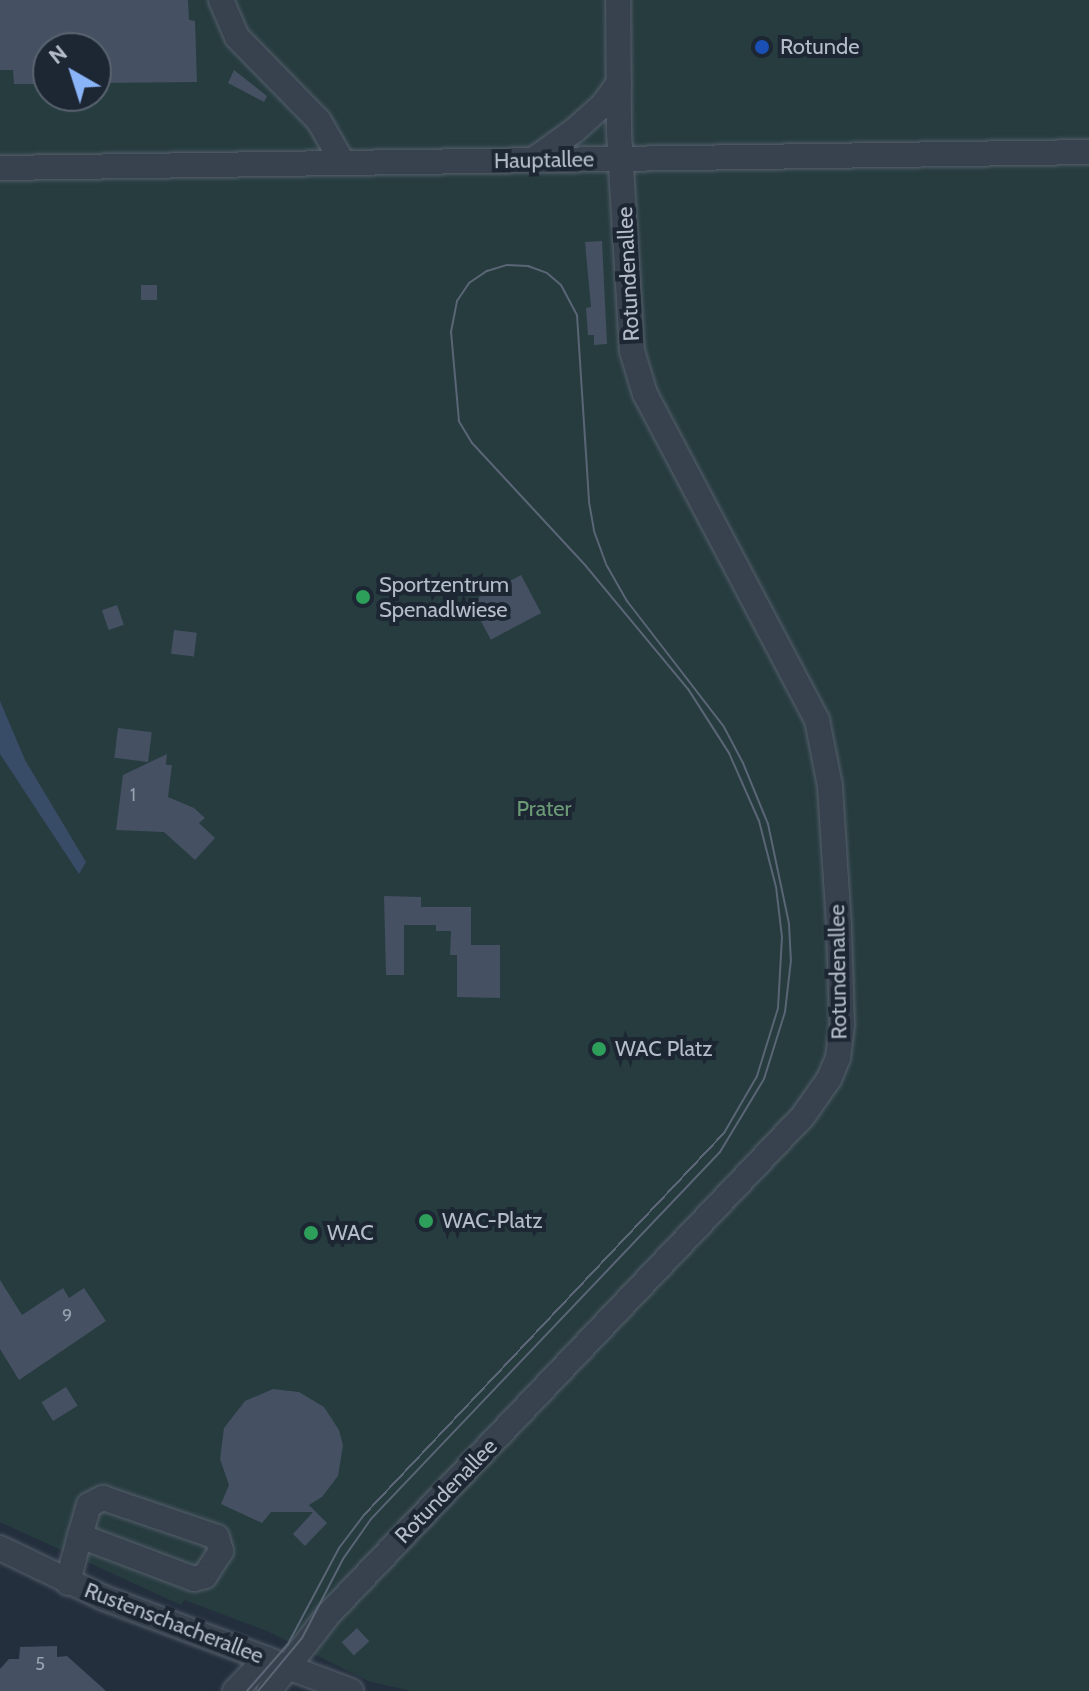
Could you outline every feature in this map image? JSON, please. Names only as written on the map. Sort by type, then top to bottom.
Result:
[{"type":"street","points":[[221,0],[237,37],[319,121],[343,163]]},
{"type":"street","name":"Rotundenallee","points":[[269,1691],[290,1668],[328,1615],[803,1116],[829,1079],[838,1058],[842,1024],[839,926],[830,786],[817,720],[645,394],[632,351],[621,159],[618,0]]},
{"type":"street","points":[[533,160],[554,147],[593,114],[619,83]]},
{"type":"street","name":"Hauptallee","points":[[0,168],[1089,152]]},
{"type":"street","points":[[68,1583],[80,1536],[89,1505],[103,1498],[217,1537],[221,1551],[205,1576],[194,1579],[80,1536]]},
{"type":"street","name":"Rustenschacherallee","points":[[0,1548],[68,1583],[351,1691]]},
{"type":"street","points":[[235,1691],[266,1659]]},
{"type":"green space","name":"Prater","points":[[0,0],[1089,0],[1089,1691],[411,1691],[368,1681],[269,1632],[195,1604],[184,1600],[181,1605],[0,1522]]},
{"type":"water","points":[[0,701],[25,760],[86,862],[79,874],[0,754]]},
{"type":"building","points":[[0,0],[188,0],[189,20],[195,21],[197,82],[112,83],[112,32],[32,32],[32,84],[14,84],[13,70],[0,70]]},
{"type":"building","points":[[234,70],[267,96],[264,102],[228,83]]},
{"type":"building","points":[[602,241],[607,344],[594,345],[594,335],[588,335],[586,308],[591,307],[585,242]]},
{"type":"building","points":[[141,285],[157,285],[157,300],[141,300]]},
{"type":"building","points":[[521,575],[541,613],[491,640],[471,602]]},
{"type":"building","points":[[117,605],[124,625],[109,630],[102,610]]},
{"type":"building","points":[[174,630],[197,633],[194,657],[171,654]]},
{"type":"building","points":[[118,728],[152,732],[148,762],[114,758]]},
{"type":"building","points":[[167,754],[166,765],[172,765],[168,797],[194,808],[205,818],[199,823],[215,838],[195,860],[164,832],[116,830],[123,775]]},
{"type":"building","points":[[384,896],[421,897],[421,907],[471,907],[471,945],[500,945],[500,998],[457,997],[457,955],[450,955],[451,931],[436,931],[436,925],[404,925],[404,975],[386,975]]},
{"type":"building","points":[[0,1280],[22,1315],[63,1288],[69,1298],[84,1288],[106,1321],[19,1380],[0,1349]]},
{"type":"building","points":[[66,1387],[78,1406],[53,1421],[41,1402]]},
{"type":"building","points":[[273,1389],[299,1392],[324,1407],[339,1430],[343,1445],[338,1476],[322,1497],[309,1505],[327,1523],[305,1546],[293,1534],[313,1512],[271,1512],[262,1523],[221,1504],[229,1485],[220,1459],[224,1428],[245,1401]]},
{"type":"building","points":[[357,1628],[369,1641],[354,1655],[342,1642]]},
{"type":"building","points":[[57,1646],[57,1657],[67,1656],[106,1691],[0,1691],[0,1669],[9,1659],[19,1659],[20,1647]]},
{"type":"tram line","points":[[247,1691],[288,1644],[339,1548],[364,1515],[724,1133],[757,1076],[778,1008],[782,937],[776,887],[759,821],[729,753],[688,689],[586,566],[472,443],[459,421],[451,332],[457,301],[469,283],[487,271],[507,265],[528,266],[547,273],[561,285],[577,315],[589,502],[594,531],[607,566],[627,601],[724,727],[743,763],[768,824],[789,924],[791,960],[785,1012],[764,1079],[720,1152],[371,1519],[343,1559],[302,1638],[258,1691]]},
{"type":"place","name":"Rotunde","points":[[762,47]]},
{"type":"place","name":"Sportzentrum Spenadlwiese","points":[[363,597]]},
{"type":"place","name":"WAC Platz","points":[[599,1049]]},
{"type":"place","name":"WAC-Platz","points":[[426,1221]]},
{"type":"place","name":"WAC","points":[[311,1233]]}]
